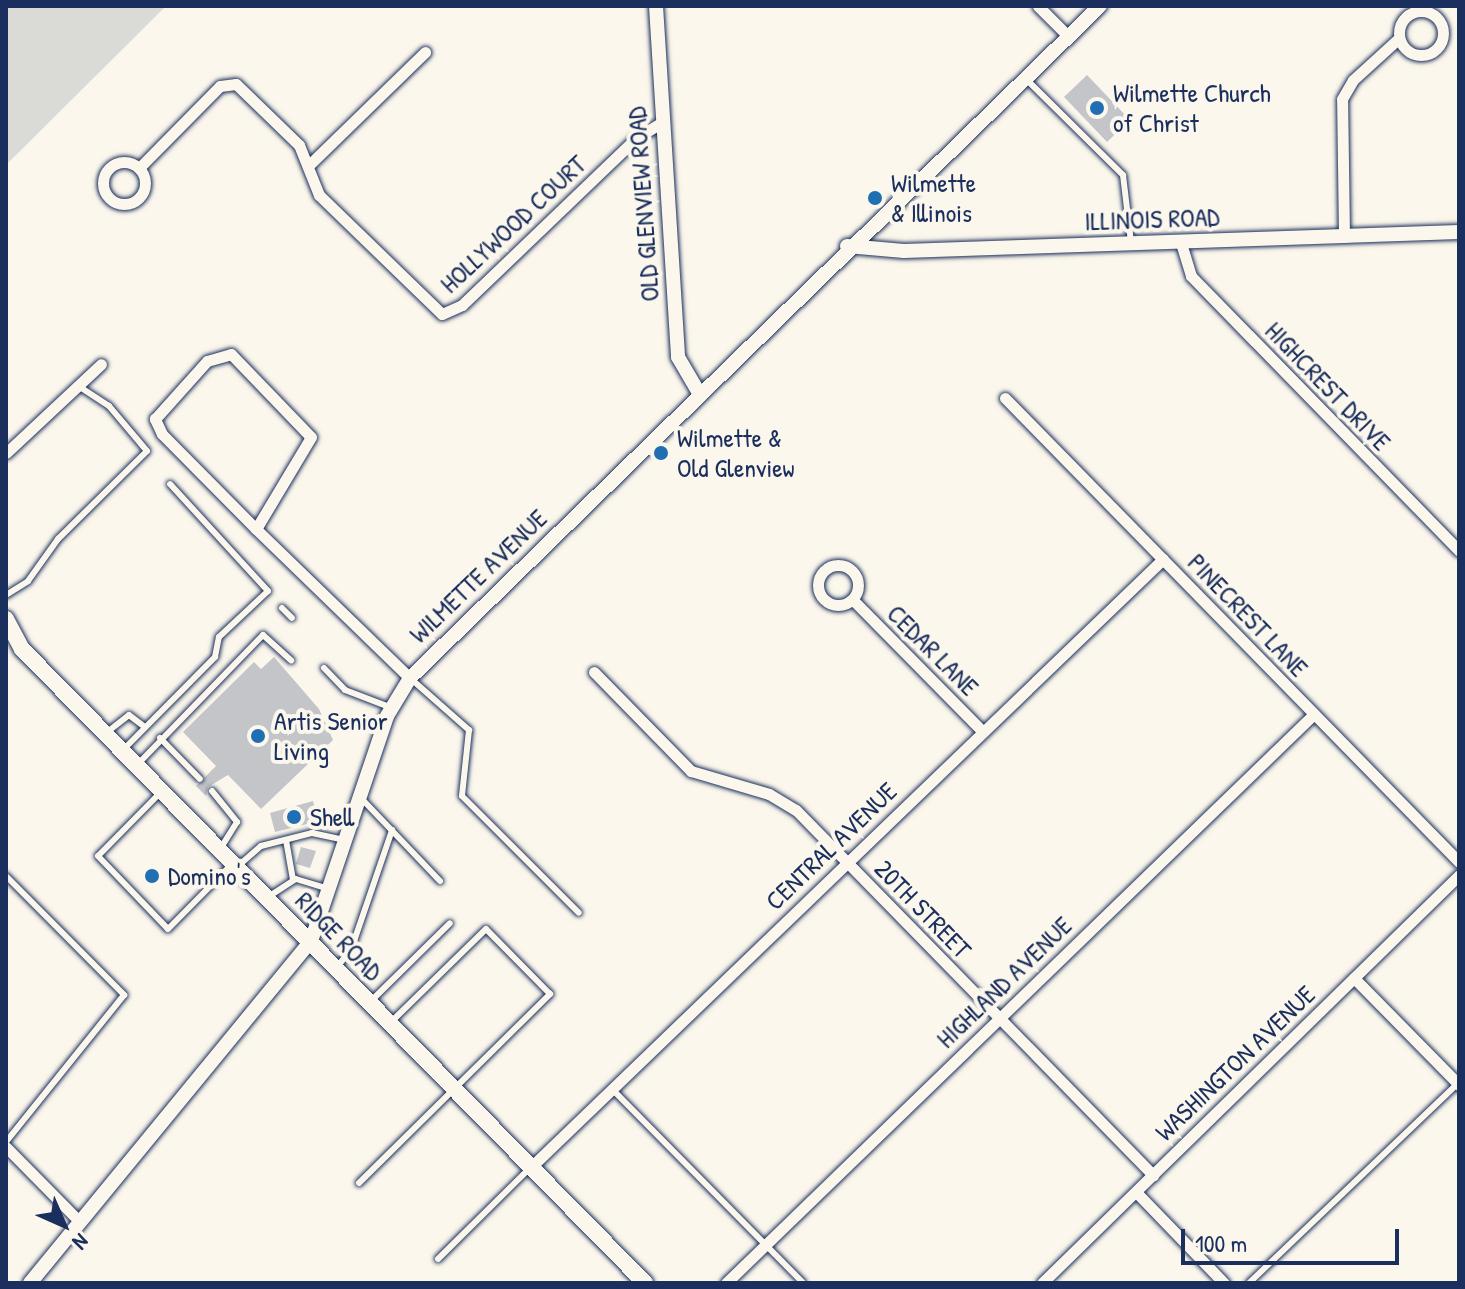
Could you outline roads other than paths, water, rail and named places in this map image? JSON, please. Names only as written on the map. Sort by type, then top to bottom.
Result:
[{"type":"main road","name":"RIDGE ROAD","points":[[6,619],[22,649],[311,941],[638,1280]]},
{"type":"street","name":"OLD GLENVIEW ROAD","points":[[656,6],[678,357],[699,393]]},
{"type":"street","points":[[1038,6],[1069,37]]},
{"type":"street","name":"WILMETTE AVENUE","points":[[30,1283],[311,941],[392,708],[410,678],[847,246],[1100,6]]},
{"type":"street","points":[[1344,235],[1342,99],[1353,80],[1399,38],[1402,22],[1413,12],[1428,12],[1443,28],[1438,48],[1426,55],[1412,54],[1399,38]]},
{"type":"street","points":[[309,165],[425,52]]},
{"type":"street","name":"HOLLYWOOD COURT","points":[[139,168],[228,82],[244,89],[293,138],[309,165],[319,195],[442,314],[462,305],[636,138],[661,123]]},
{"type":"street","name":"ILLINOIS ROAD","points":[[847,246],[904,251],[1459,232]]},
{"type":"street","name":"HIGHCREST DRIVE","points":[[1181,243],[1191,276],[1459,551]]},
{"type":"street","points":[[256,529],[311,437],[239,359],[215,355],[155,419],[162,434],[256,529],[410,678]]},
{"type":"street","points":[[6,453],[101,364]]},
{"type":"street","name":"PINECREST LANE","points":[[1005,398],[1459,862]]},
{"type":"street","name":"CENTRAL AVENUE","points":[[531,1167],[981,730],[1163,559]]},
{"type":"street","name":"CEDAR LANE","points":[[853,600],[981,730]]},
{"type":"street","name":"20TH STREET","points":[[594,672],[691,771],[769,794],[796,810],[1153,1175]]},
{"type":"street","name":"HIGHLAND AVENUE","points":[[726,1283],[1314,714]]},
{"type":"street","name":"WASHINGTON AVENUE","points":[[1042,1283],[1459,875]]},
{"type":"street","points":[[1354,978],[1458,1084]]},
{"type":"street","points":[[6,1145],[80,1222]]},
{"type":"street","points":[[1136,1192],[1224,1283]]},
{"type":"lane","points":[[1025,78],[1123,175],[1132,244]]},
{"type":"lane","points":[[6,595],[28,581],[58,539],[147,451],[109,406],[78,386]]},
{"type":"lane","points":[[123,750],[215,657],[219,637],[268,591],[170,484]]},
{"type":"lane","points":[[282,608],[292,618]]},
{"type":"lane","points":[[137,765],[263,635],[291,660]]},
{"type":"lane","points":[[324,668],[345,690],[392,708]]},
{"type":"lane","points":[[410,678],[469,730],[462,796],[579,913]]},
{"type":"lane","points":[[106,733],[129,715],[145,727]]},
{"type":"lane","points":[[160,738],[200,779]]},
{"type":"lane","points":[[163,791],[98,856],[168,929],[235,864],[261,846],[312,833],[345,840]]},
{"type":"lane","points":[[212,791],[237,822],[220,849]]},
{"type":"lane","points":[[360,797],[440,881]]},
{"type":"lane","points":[[336,967],[351,950],[392,830]]},
{"type":"lane","points":[[286,840],[293,879]]},
{"type":"lane","points":[[6,876],[124,995],[6,1145]]},
{"type":"lane","points":[[293,879],[328,889]]},
{"type":"lane","points":[[268,897],[293,879]]},
{"type":"lane","points":[[370,1002],[450,923]]},
{"type":"lane","points":[[359,1183],[550,994],[486,929],[390,1023]]},
{"type":"lane","points":[[1249,1283],[1458,1084]]},
{"type":"lane","points":[[612,1088],[803,1283]]},
{"type":"lane","points":[[438,1259],[531,1167]]},
{"type":"place","name":"Wilmette Church of Christ","points":[[1097,108]]},
{"type":"place","name":"Wilmette & Illinois","points":[[875,198]]},
{"type":"place","name":"Wilmette & Old Glenview","points":[[661,453]]},
{"type":"place","name":"Artis Senior Living","points":[[258,736]]},
{"type":"place","name":"Shell","points":[[294,817]]},
{"type":"place","name":"Domino's","points":[[152,876]]}]
